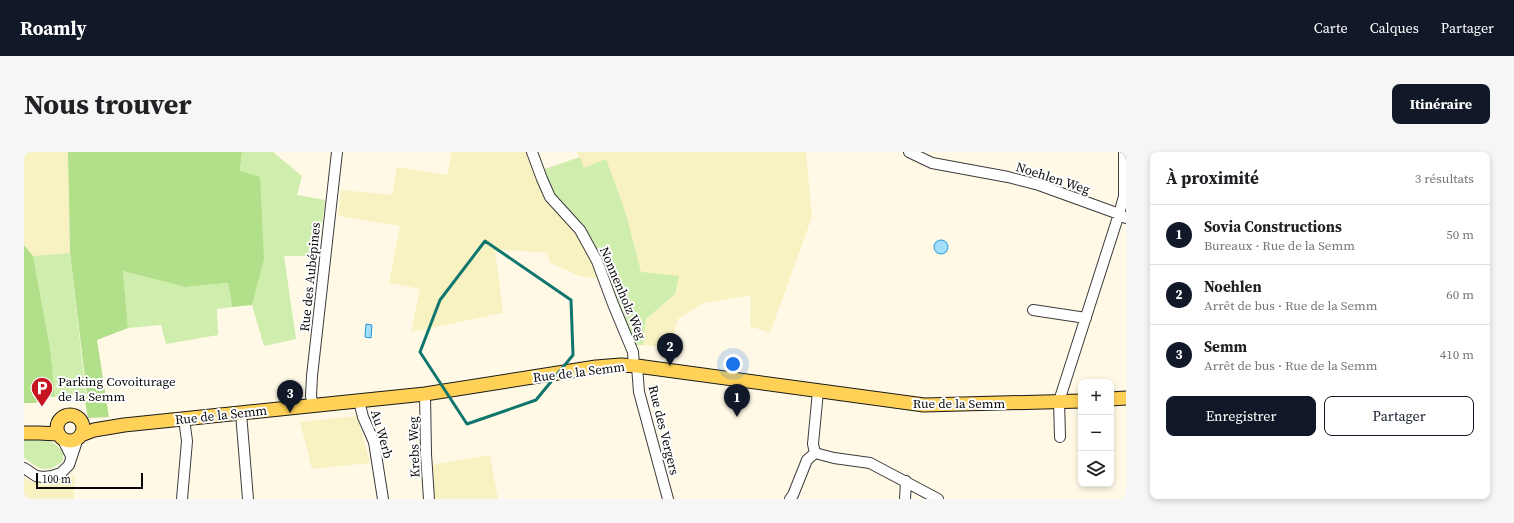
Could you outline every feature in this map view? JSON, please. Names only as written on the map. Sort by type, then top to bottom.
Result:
[{"type":"main road","name":"Rue de la Semm","points":[[80,432],[96,425],[124,426],[425,394],[596,367],[621,365],[924,405],[1078,401]]},
{"type":"main road","points":[[1114,399],[1126,398]]},
{"type":"main road","points":[[24,427],[59,432],[69,441],[80,432],[76,416],[68,415],[61,418],[59,432]]},
{"type":"main road","points":[[24,433],[59,432]]},
{"type":"street","name":"Rue des Aubépines","points":[[313,406],[311,396],[312,376],[337,152]]},
{"type":"street","name":"Nonnenholz Weg","points":[[532,152],[550,196],[580,230],[597,261],[633,352],[636,366]]},
{"type":"street","name":"Noehlen Weg","points":[[909,152],[932,163],[1008,178],[1039,186],[1122,216]]},
{"type":"street","points":[[1060,437],[1058,401],[1122,216],[1124,196],[1124,152]]},
{"type":"street","points":[[1033,310],[1086,318]]},
{"type":"street","name":"Rue des Vergers","points":[[636,366],[639,392],[668,499]]},
{"type":"street","points":[[815,453],[813,444],[818,390]]},
{"type":"street","name":"Krebs Weg","points":[[425,394],[426,454],[429,499]]},
{"type":"street","name":"Au Werb","points":[[359,401],[363,417],[374,442],[383,499]]},
{"type":"street","points":[[241,413],[248,499]]},
{"type":"street","points":[[182,499],[187,441],[184,419]]},
{"type":"street","points":[[59,432],[72,456]]},
{"type":"street","points":[[24,468],[36,476],[43,477],[61,473],[69,464],[80,432]]},
{"type":"street","points":[[815,453],[834,458],[870,462],[938,499]]},
{"type":"street","points":[[790,499],[807,460],[815,453]]},
{"type":"street","points":[[905,499],[906,481]]},
{"type":"highlighted area","points":[[485,241],[571,300],[573,355],[536,400],[467,424],[420,352],[440,300]]},
{"type":"shaded area","points":[[24,152],[68,152],[70,253],[33,256],[24,245]]},
{"type":"shaded area","points":[[452,152],[531,152],[601,279],[580,276],[550,263],[547,253],[495,249],[503,313],[411,332],[420,289],[389,283],[400,226],[338,216],[341,190],[392,195],[397,167],[447,175]]},
{"type":"shaded area","points":[[577,152],[806,152],[812,217],[770,333],[750,326],[751,295],[703,303],[678,319],[670,348],[643,345],[646,319],[675,294],[641,273],[626,214],[606,160],[584,168]]},
{"type":"shaded area","points":[[357,416],[370,463],[312,469],[300,422]]},
{"type":"shaded area","points":[[490,455],[498,499],[433,499],[431,465]]},
{"type":"shaded area","points":[[75,476],[74,499],[24,499],[24,478],[32,482]]},
{"type":"green space","points":[[68,152],[242,152],[240,171],[260,177],[264,260],[252,305],[232,307],[228,283],[185,287],[123,271],[128,328],[97,340],[109,417],[88,418],[85,402],[87,395],[70,253]]},
{"type":"green space","points":[[242,152],[273,152],[302,176],[297,195],[325,200],[318,256],[284,256],[296,339],[264,346],[252,305],[264,260],[240,171]]},
{"type":"green space","points":[[580,157],[584,168],[606,159],[626,214],[641,272],[679,276],[675,294],[646,319],[643,345],[625,345],[601,279],[576,234],[542,187],[536,172]]},
{"type":"green space","points":[[24,245],[33,256],[50,347],[55,397],[48,396],[35,403],[24,403]]},
{"type":"green space","points":[[70,253],[86,395],[55,396],[50,347],[33,256]]},
{"type":"green space","points":[[123,271],[185,287],[228,283],[232,307],[217,309],[218,335],[166,344],[161,325],[128,328]]},
{"type":"green space","points":[[37,437],[58,446],[63,452],[63,461],[52,468],[43,469],[34,465],[24,457],[24,440]]},
{"type":"water","points":[[941,240],[946,242],[948,247],[946,252],[941,254],[936,252],[934,247],[936,242]]},
{"type":"water","points":[[366,324],[372,325],[371,338],[365,337]]},
{"type":"place","name":"Noehlen","points":[[670,366]]},
{"type":"place","name":"Parking Covoiturage de la Semm","points":[[42,408]]},
{"type":"place","name":"Semm","points":[[290,413]]},
{"type":"place","name":"Sovia Constructions","points":[[737,417]]}]
